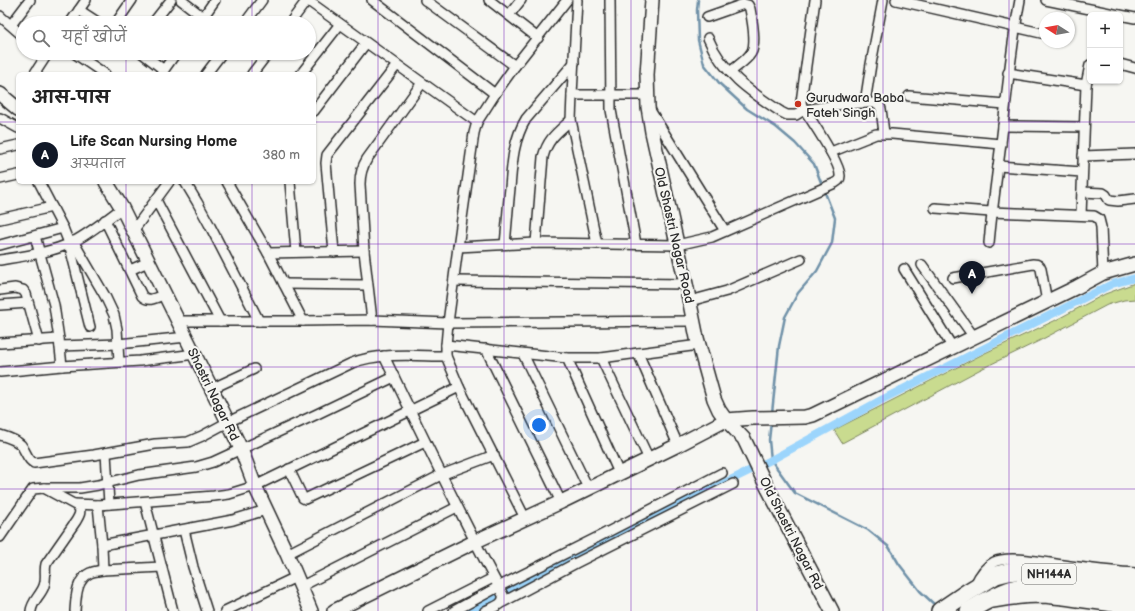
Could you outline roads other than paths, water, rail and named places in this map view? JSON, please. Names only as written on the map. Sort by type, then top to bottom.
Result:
[{"type":"highway","name":"NH144A","points":[[940,611],[996,575],[1008,572],[1022,570],[1104,580],[1135,582]]},
{"type":"highway","name":"NH144A","points":[[974,608],[1010,590],[1035,586],[1100,596],[1135,597]]},
{"type":"street","points":[[18,16],[30,0]]},
{"type":"street","points":[[75,16],[86,0]]},
{"type":"street","points":[[121,16],[132,0]]},
{"type":"street","points":[[159,16],[171,0]]},
{"type":"street","points":[[181,0],[197,16]]},
{"type":"street","points":[[204,16],[215,0]]},
{"type":"street","points":[[250,16],[262,0]]},
{"type":"street","points":[[295,16],[307,0],[477,122]]},
{"type":"street","points":[[372,0],[495,94]]},
{"type":"street","points":[[425,0],[515,66]]},
{"type":"street","points":[[488,0],[538,38]]},
{"type":"street","points":[[509,15],[521,0]]},
{"type":"street","points":[[525,518],[459,387],[446,356],[446,345],[458,247],[474,132],[477,122],[515,66],[567,0]]},
{"type":"street","points":[[577,0],[571,120],[597,244]]},
{"type":"street","points":[[610,0],[611,110],[636,244]]},
{"type":"street","name":"Old Shastri Nagar Road","points":[[652,0],[647,75],[648,101],[652,132],[690,301],[693,321],[714,399],[719,410],[754,453]]},
{"type":"street","points":[[458,247],[536,243],[677,245],[712,237],[726,232],[835,183],[840,178],[840,174],[831,152],[804,110],[801,102],[815,0]]},
{"type":"street","points":[[865,103],[883,0]]},
{"type":"street","points":[[896,0],[916,2],[1039,32]]},
{"type":"street","points":[[989,243],[991,212],[1001,144],[1008,73],[1020,0]]},
{"type":"street","points":[[1046,0],[1072,2],[1109,12]]},
{"type":"street","points":[[707,18],[744,4],[748,5],[750,8],[754,40],[753,49],[747,57],[730,72]]},
{"type":"street","points":[[79,10],[88,16]]},
{"type":"street","points":[[0,16],[16,30]]},
{"type":"street","points":[[1123,16],[1135,18]]},
{"type":"street","points":[[11,25],[16,18]]},
{"type":"street","points":[[316,55],[340,24]]},
{"type":"street","points":[[708,38],[718,59],[742,84],[750,91],[787,115],[796,115],[804,110],[843,104],[878,103],[884,133]]},
{"type":"street","points":[[316,108],[366,43]]},
{"type":"street","points":[[36,72],[42,60]]},
{"type":"street","points":[[84,60],[102,72]]},
{"type":"street","points":[[149,60],[162,72],[171,60]]},
{"type":"street","points":[[208,72],[217,60]]},
{"type":"street","points":[[254,72],[263,60]]},
{"type":"street","points":[[303,72],[312,60]]},
{"type":"street","points":[[505,244],[513,154],[517,137],[526,119],[574,63]]},
{"type":"street","points":[[334,252],[326,163],[327,156],[397,65]]},
{"type":"street","points":[[1123,65],[1135,68]]},
{"type":"street","points":[[1008,73],[1086,85]]},
{"type":"street","points":[[1081,215],[1087,80]]},
{"type":"street","points":[[372,320],[364,251],[360,174],[362,166],[422,83]]},
{"type":"street","points":[[0,94],[16,104]]},
{"type":"street","points":[[572,95],[610,95],[648,101],[726,232]]},
{"type":"street","points":[[908,96],[1005,104]]},
{"type":"street","points":[[0,118],[16,127]]},
{"type":"street","points":[[536,243],[546,148],[553,137],[571,120]]},
{"type":"street","points":[[1003,126],[1084,127]]},
{"type":"street","points":[[831,152],[869,136],[884,133],[1001,144]]},
{"type":"street","points":[[0,149],[16,145]]},
{"type":"street","points":[[1083,156],[1135,154]]},
{"type":"street","points":[[998,166],[1082,172]]},
{"type":"street","points":[[0,179],[16,175]]},
{"type":"street","points":[[40,184],[63,228],[105,296],[114,315],[119,353]]},
{"type":"street","name":"Shastri Nagar Rd","points":[[107,184],[122,208],[241,449],[255,486],[287,554],[311,611]]},
{"type":"street","points":[[133,231],[168,184]]},
{"type":"street","points":[[186,184],[209,224],[259,321]]},
{"type":"street","points":[[228,184],[268,253],[303,321]]},
{"type":"street","points":[[290,184],[296,252]]},
{"type":"street","points":[[1082,192],[1103,194],[1106,195],[1109,200],[1135,199]]},
{"type":"street","points":[[156,200],[220,321]]},
{"type":"street","points":[[0,219],[52,207]]},
{"type":"street","points":[[0,260],[40,253],[71,242],[122,208]]},
{"type":"street","points":[[935,208],[1094,216],[1098,219],[1101,227],[1103,273]]},
{"type":"street","points":[[105,220],[142,296],[145,299],[152,299],[165,294]]},
{"type":"street","points":[[0,245],[63,228]]},
{"type":"street","points":[[36,236],[54,305],[62,366]]},
{"type":"street","points":[[71,242],[90,327]]},
{"type":"street","points":[[268,253],[364,251]]},
{"type":"street","points":[[690,301],[727,291],[801,259]]},
{"type":"street","points":[[130,270],[148,262]]},
{"type":"street","points":[[953,278],[1038,264],[1041,269],[1047,302]]},
{"type":"street","points":[[334,611],[474,542],[561,502],[678,445],[726,420],[805,417],[820,412],[1047,302],[1103,273],[1135,264]]},
{"type":"street","points":[[922,265],[974,337]]},
{"type":"street","points":[[904,269],[953,348]]},
{"type":"street","points":[[454,281],[686,284]]},
{"type":"street","points":[[284,284],[368,285]]},
{"type":"street","points":[[0,290],[15,288],[23,290],[26,294],[39,341]]},
{"type":"street","points":[[0,305],[28,303]]},
{"type":"street","points":[[179,321],[372,320],[448,323],[693,321]]},
{"type":"street","points":[[0,343],[39,341],[119,353],[191,346]]},
{"type":"street","points":[[446,345],[567,358],[601,358],[699,345]]},
{"type":"street","points":[[0,372],[62,366],[119,353],[191,346]]},
{"type":"street","points":[[486,349],[561,502]]},
{"type":"street","points":[[523,354],[588,488]]},
{"type":"street","points":[[638,354],[678,445]]},
{"type":"street","points":[[0,435],[18,443],[30,460],[34,463],[106,453],[155,444],[188,442],[352,363],[367,358],[384,356],[446,356]]},
{"type":"street","points":[[384,356],[474,542],[501,594]]},
{"type":"street","points":[[567,358],[619,473]]},
{"type":"street","points":[[601,358],[649,459]]},
{"type":"street","points":[[212,389],[254,369]]},
{"type":"street","points":[[0,537],[33,489],[80,488],[148,473],[196,467],[213,462],[394,377]]},
{"type":"street","points":[[75,504],[110,504],[221,496],[255,486],[459,387]]},
{"type":"street","points":[[289,469],[303,498],[305,499],[425,442]]},
{"type":"street","points":[[106,453],[110,504]]},
{"type":"street","name":"Old Shastri Nagar Rd","points":[[754,453],[832,611]]},
{"type":"street","points":[[287,554],[441,474],[494,455]]},
{"type":"street","points":[[485,611],[501,594],[598,537],[722,473]]},
{"type":"street","points":[[454,611],[501,594],[576,563],[733,484]]},
{"type":"street","points":[[31,611],[31,607],[44,588],[46,579],[46,562],[76,522],[80,511],[79,507],[75,504],[44,488]]},
{"type":"street","points":[[145,502],[173,611]]},
{"type":"street","points":[[98,504],[103,570]]},
{"type":"street","points":[[225,611],[298,582],[457,507]]},
{"type":"street","points":[[102,545],[233,520],[266,510]]},
{"type":"street","points":[[783,510],[842,611]]},
{"type":"street","points":[[184,530],[193,567],[207,611]]},
{"type":"street","points":[[971,590],[982,572],[987,567],[994,562],[1004,559],[1020,559],[1104,571],[1135,573]]},
{"type":"street","points":[[75,611],[78,587],[85,575],[91,572],[103,570],[162,567]]},
{"type":"street","points":[[428,611],[493,578]]},
{"type":"street","points":[[974,608],[1022,598],[1041,598],[1135,609]]},
{"type":"waterway","points":[[698,0],[698,40],[704,64],[720,84],[747,109],[776,127],[795,143],[814,164],[822,185]]},
{"type":"waterway","points":[[772,413],[779,346],[785,317],[798,293],[817,271],[832,243],[835,218],[824,190]]},
{"type":"waterway","points":[[471,611],[542,573],[771,460],[883,399],[1112,284],[1135,278]]},
{"type":"waterway","points":[[771,422],[769,440],[771,460],[795,493],[868,530],[889,547],[899,564],[920,591],[936,606]]},
{"type":"place","name":"Gurudwara Baba Fateh Singh","points":[[798,104]]},
{"type":"place","name":"Life Scan Nursing Home","points":[[972,294]]}]
